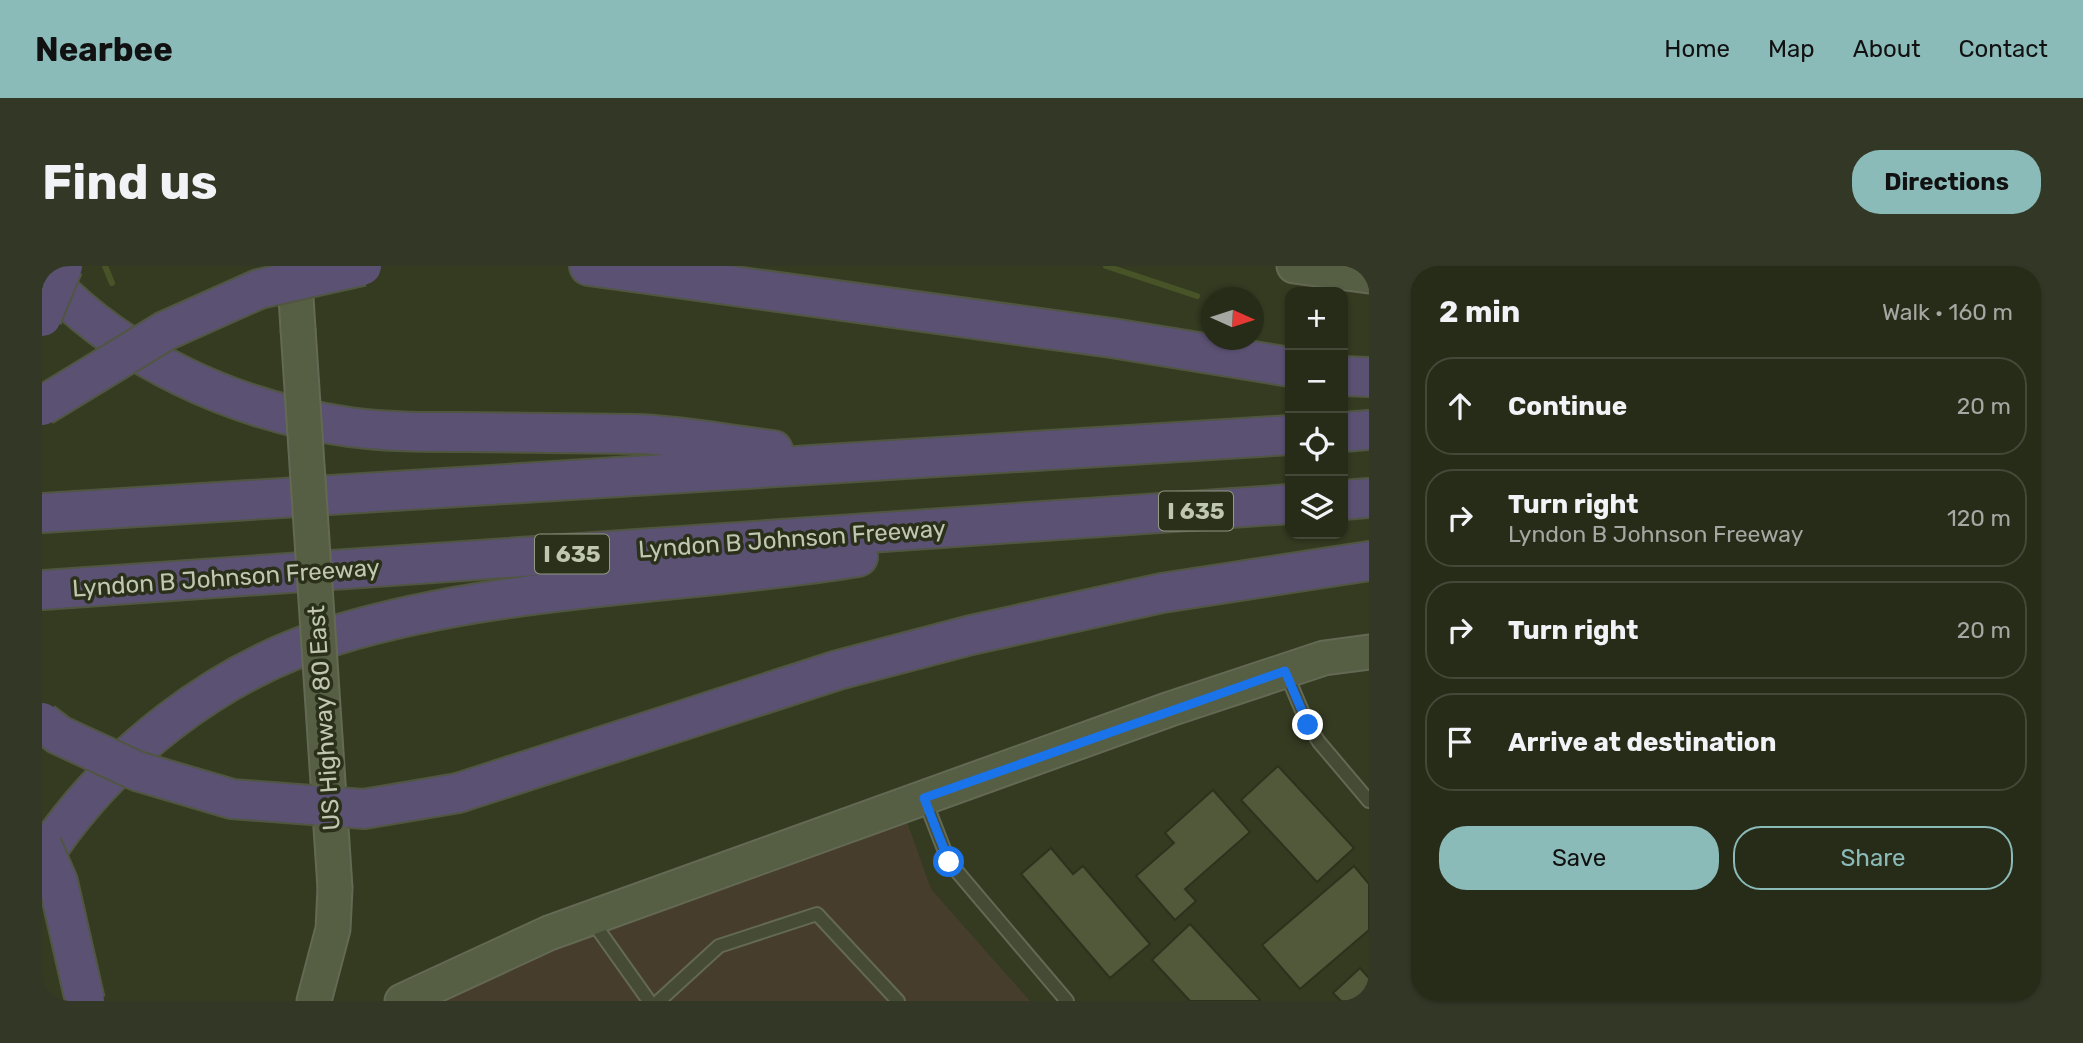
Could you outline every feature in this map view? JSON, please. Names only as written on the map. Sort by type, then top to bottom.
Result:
[{"type":"highway","points":[[42,317],[63,266]]},
{"type":"highway","points":[[42,406],[165,331],[259,289],[362,266]]},
{"type":"highway","points":[[590,266],[1112,338],[1285,366]]},
{"type":"highway","points":[[42,274],[118,340],[224,395],[282,414],[350,428],[415,432],[640,434],[869,462]]},
{"type":"highway","points":[[1348,376],[1369,377]]},
{"type":"highway","points":[[1348,432],[1369,430]]},
{"type":"highway","points":[[42,513],[1285,435]]},
{"type":"highway","points":[[1348,500],[1369,498]]},
{"type":"highway","name":"Lyndon B Johnson Freeway","points":[[42,590],[1285,503]]},
{"type":"highway","points":[[42,858],[96,789],[163,728],[241,676],[335,635],[460,607],[635,582],[803,566],[1101,518]]},
{"type":"highway","points":[[42,722],[60,735],[137,771],[232,799],[364,809],[458,793],[838,670],[971,635],[1162,593],[1369,561]]},
{"type":"highway","points":[[42,845],[58,882],[85,1001]]},
{"type":"main road","name":"US Highway 80 East","points":[[294,266],[335,888],[333,929],[314,1001]]},
{"type":"main road","points":[[1294,266],[1365,273]]},
{"type":"main road","points":[[402,1001],[549,933],[590,918],[1285,671],[1324,658],[1369,652]]},
{"type":"lane","points":[[1285,671],[1308,725],[1369,801]]},
{"type":"lane","points":[[924,798],[949,862],[1067,1001]]},
{"type":"lane","points":[[659,1001],[719,946],[817,914],[898,1001]]},
{"type":"lane","points":[[590,918],[649,1001]]},
{"type":"shaded area","points":[[907,822],[931,889],[1030,1001],[432,1001],[579,937]]},
{"type":"building","points":[[1278,766],[1354,848],[1317,882],[1241,800]]},
{"type":"building","points":[[1213,790],[1250,832],[1185,889],[1196,901],[1175,920],[1136,876],[1174,843],[1165,833]]},
{"type":"building","points":[[1051,848],[1073,874],[1083,866],[1150,944],[1110,978],[1021,874]]},
{"type":"building","points":[[1354,866],[1369,884],[1369,930],[1300,989],[1262,945]]},
{"type":"building","points":[[1190,924],[1261,1001],[1190,1001],[1152,960]]},
{"type":"building","points":[[1360,968],[1369,978],[1369,1001],[1341,1001],[1333,993]]},
{"type":"waterway","points":[[105,266],[112,283]]},
{"type":"waterway","points":[[1106,266],[1197,296]]},
{"type":"route","points":[[949,862],[924,798],[1170,709],[1285,671],[1308,725]]}]
